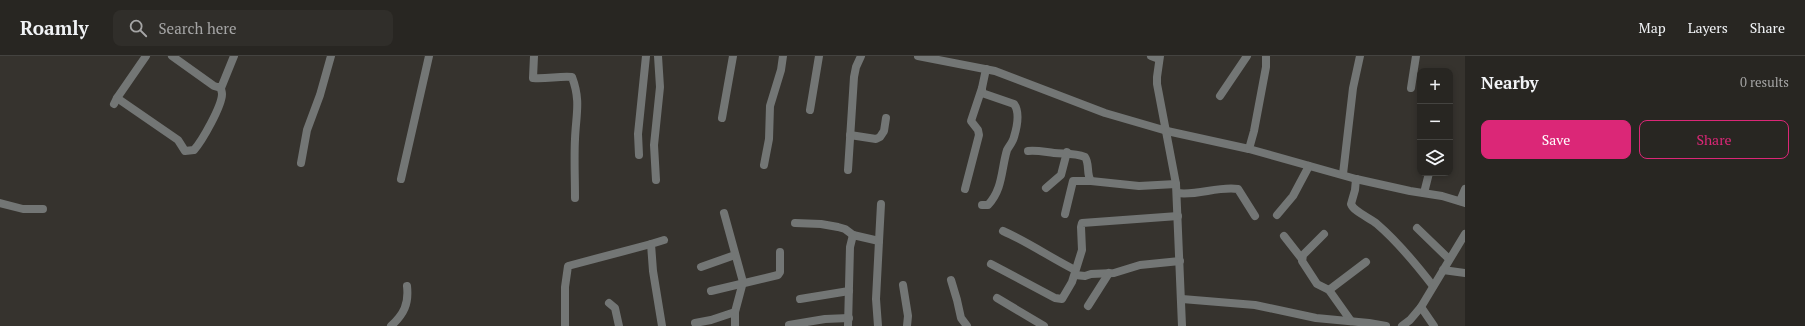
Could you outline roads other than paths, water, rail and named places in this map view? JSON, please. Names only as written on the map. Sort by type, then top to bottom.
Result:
[{"type":"street","points":[[146,56],[116,101],[178,140],[185,151],[194,150],[200,143],[216,112],[222,94],[221,88],[234,56]]},
{"type":"street","points":[[172,56],[214,86],[221,88]]},
{"type":"street","points":[[301,163],[307,130],[320,95],[331,56]]},
{"type":"street","points":[[401,179],[429,56]]},
{"type":"street","points":[[534,56],[533,78],[550,79],[563,76],[572,77],[576,88],[579,104],[575,138],[575,198]]},
{"type":"street","points":[[639,155],[638,134],[646,56]]},
{"type":"street","points":[[656,180],[654,145],[660,87],[658,56]]},
{"type":"street","points":[[722,118],[733,56]]},
{"type":"street","points":[[764,165],[769,139],[770,106],[781,70],[783,56]]},
{"type":"street","points":[[810,110],[819,56]]},
{"type":"street","points":[[848,170],[854,77],[856,67],[862,56]]},
{"type":"street","points":[[918,56],[938,58],[986,69],[1105,113],[1167,131],[1248,149],[1343,174],[1356,179],[1462,202],[1465,189]]},
{"type":"street","points":[[1150,56],[1159,58],[1157,84],[1176,184],[1182,326]]},
{"type":"street","points":[[1220,96],[1247,56]]},
{"type":"street","points":[[1248,149],[1254,131],[1266,67],[1266,56]]},
{"type":"street","points":[[1343,174],[1353,88],[1360,56]]},
{"type":"street","points":[[1412,88],[1416,56]]},
{"type":"street","points":[[965,189],[979,135],[978,130],[971,121],[982,88],[986,69]]},
{"type":"street","points":[[982,88],[982,93],[1014,104],[1017,108],[1014,137],[1007,150],[998,191],[988,205],[982,205]]},
{"type":"street","points":[[850,135],[876,139],[880,137],[884,131],[886,118]]},
{"type":"street","points":[[1028,151],[1067,152],[1087,158],[1088,174],[1091,181]]},
{"type":"street","points":[[1046,188],[1061,175],[1067,152]]},
{"type":"street","points":[[1277,215],[1293,196],[1309,166]]},
{"type":"street","points":[[1424,193],[1429,176]]},
{"type":"street","points":[[1356,179],[1356,190],[1351,204],[1352,208],[1379,225],[1408,254],[1433,286]]},
{"type":"street","points":[[1065,214],[1073,181],[1091,181],[1139,186],[1176,184]]},
{"type":"street","points":[[1177,193],[1205,192],[1227,188],[1238,189],[1255,216]]},
{"type":"street","points":[[0,203],[22,209],[43,209]]},
{"type":"street","points":[[878,326],[876,299],[881,204]]},
{"type":"street","points":[[724,213],[743,282],[735,312],[735,326]]},
{"type":"street","points":[[991,264],[1057,299],[1062,299],[1075,272],[1082,250],[1082,223],[1178,216]]},
{"type":"street","points":[[795,223],[821,224],[838,227],[845,229],[853,235],[879,241]]},
{"type":"street","points":[[1417,228],[1449,259]]},
{"type":"street","points":[[1003,231],[1027,242],[1075,272],[1085,276],[1118,272],[1140,265],[1180,261]]},
{"type":"street","points":[[1302,259],[1303,255],[1324,234]]},
{"type":"street","points":[[1402,326],[1410,320],[1421,307],[1465,234]]},
{"type":"street","points":[[789,325],[825,319],[849,322],[848,291],[850,247],[853,235]]},
{"type":"street","points":[[1284,236],[1302,259],[1317,284],[1328,290],[1352,321]]},
{"type":"street","points":[[565,326],[565,287],[568,266],[664,240]]},
{"type":"street","points":[[651,244],[653,271],[662,326]]},
{"type":"street","points":[[711,291],[743,282],[770,278],[780,273],[780,252]]},
{"type":"street","points":[[701,267],[735,254]]},
{"type":"street","points":[[1328,290],[1366,262]]},
{"type":"street","points":[[1443,270],[1465,272]]},
{"type":"street","points":[[1088,306],[1109,273]]},
{"type":"street","points":[[951,280],[961,318],[967,326]]},
{"type":"street","points":[[903,285],[908,316],[907,326]]},
{"type":"street","points":[[391,326],[403,314],[406,308],[407,286]]},
{"type":"street","points":[[800,299],[848,291]]},
{"type":"street","points":[[997,298],[1044,326]]},
{"type":"street","points":[[1182,299],[1255,305],[1325,322],[1352,321],[1386,326]]},
{"type":"street","points":[[609,304],[615,308],[619,326]]},
{"type":"street","points":[[1421,307],[1434,326]]},
{"type":"street","points":[[695,323],[711,320],[735,312]]}]
